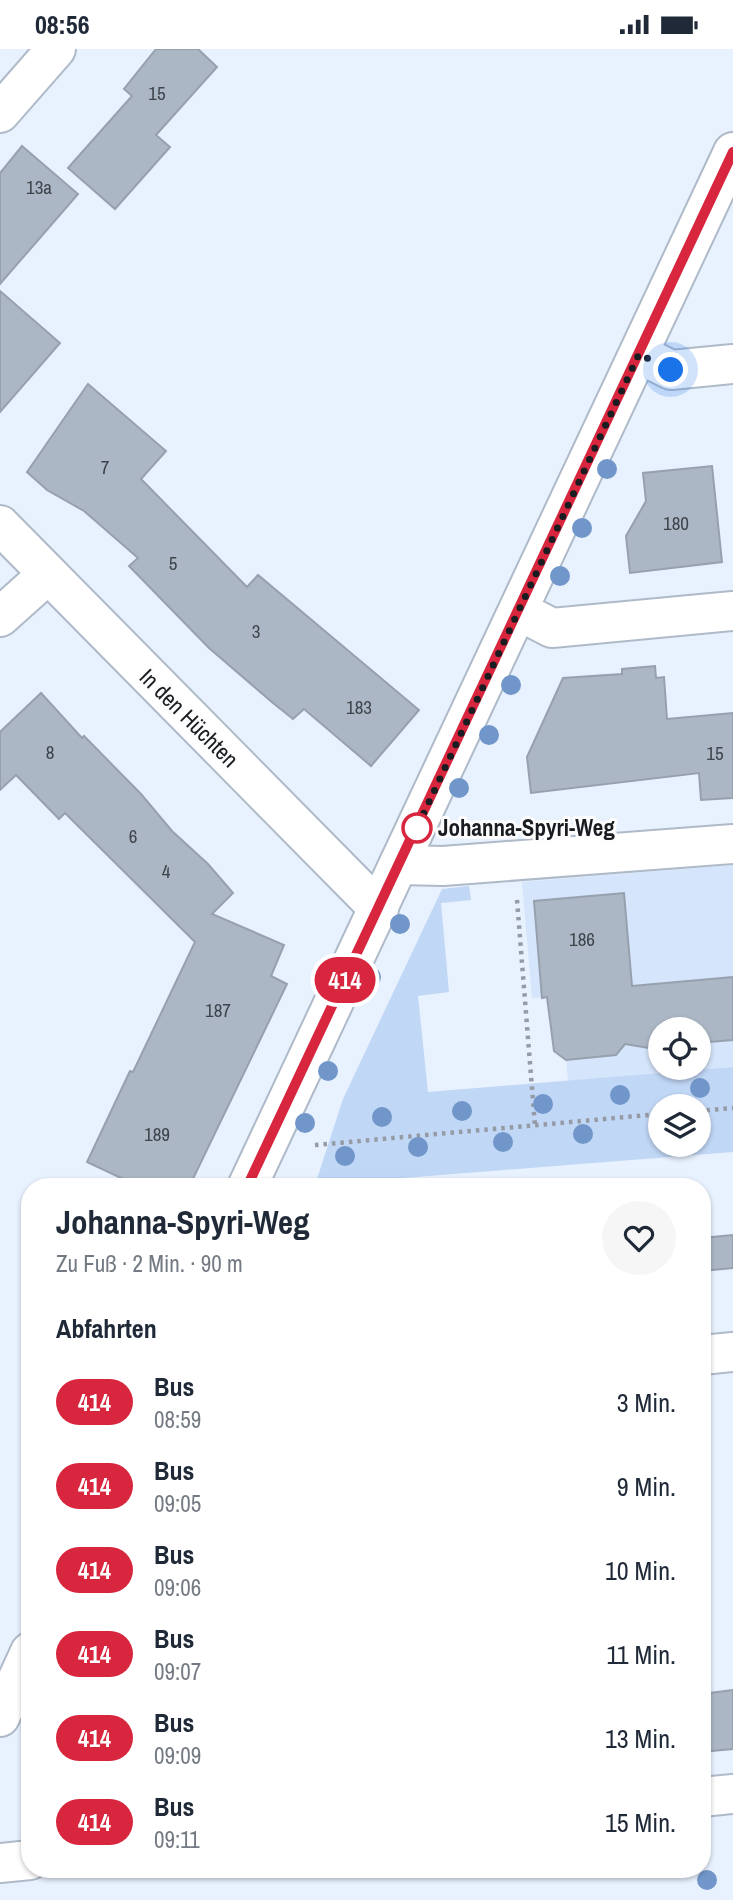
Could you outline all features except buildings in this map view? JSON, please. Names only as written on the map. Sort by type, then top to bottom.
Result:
[{"type":"street","points":[[0,113],[56,49]]},
{"type":"street","points":[[251,1178],[733,152]]},
{"type":"street","points":[[639,354],[671,370],[733,364]]},
{"type":"street","name":"In den Hüchten","points":[[0,525],[379,909]]},
{"type":"street","points":[[0,617],[47,575]]},
{"type":"street","points":[[519,611],[552,628],[733,611]]},
{"type":"street","points":[[399,865],[443,866],[733,844]]},
{"type":"street","points":[[711,1354],[733,1352]]},
{"type":"street","points":[[0,1717],[21,1672]]},
{"type":"street","points":[[711,1796],[733,1794]]},
{"type":"street","points":[[0,1863],[21,1861]]},
{"type":"path","points":[[514,860],[535,1126]]},
{"type":"path","points":[[711,1110],[733,1108]]},
{"type":"path","points":[[315,1146],[648,1115]]},
{"type":"shaded area","points":[[733,865],[733,1067],[711,1069],[711,1017],[648,1017],[648,1074],[568,1081],[566,1060],[554,1051],[551,1028],[552,997],[532,998],[522,882]]},
{"type":"shaded area","points":[[469,886],[471,900],[441,903],[449,992],[418,996],[428,1092],[648,1074],[648,1080],[711,1080],[711,1069],[733,1067],[733,1152],[711,1154],[711,1094],[648,1094],[648,1157],[670,1157],[404,1178],[317,1178],[343,1099],[442,889]]},
{"type":"bus line","name":"414","points":[[251,1178],[733,152]]},
{"type":"place","name":"Johanna-Spyri-Weg","points":[[417,828]]},
{"type":"route","points":[[417,828],[415,832],[639,354],[671,370]]}]
